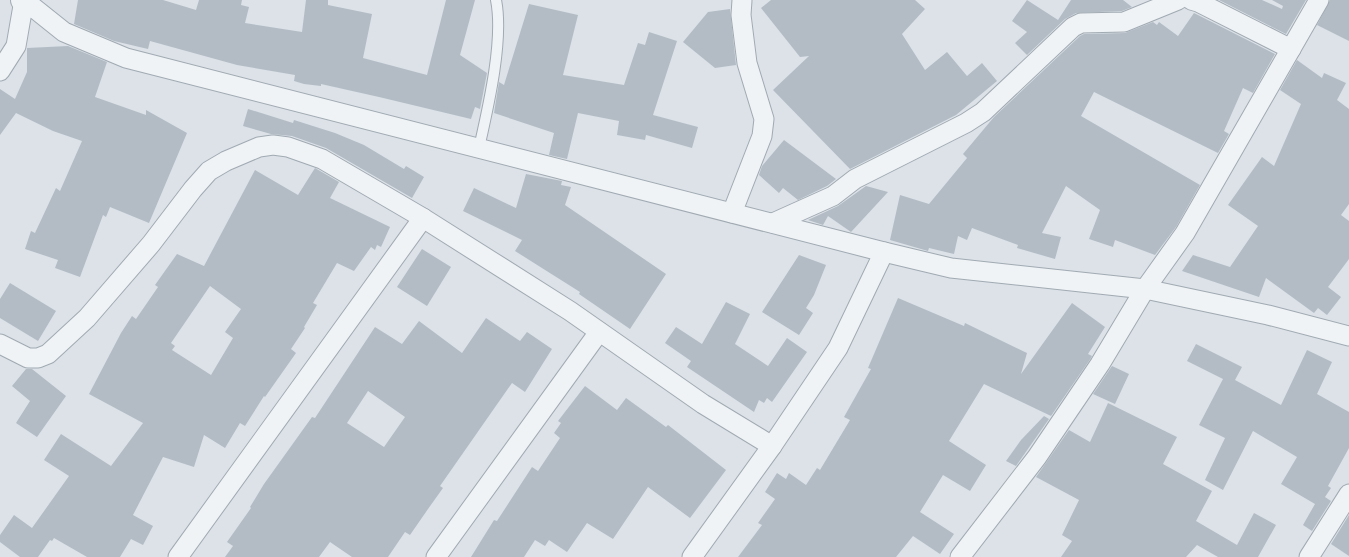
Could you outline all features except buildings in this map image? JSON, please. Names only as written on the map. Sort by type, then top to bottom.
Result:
[{"type":"street","points":[[0,71],[16,46],[24,0],[64,32],[126,58],[884,252],[951,268],[1145,289],[1268,315],[1349,336]]},
{"type":"street","points":[[732,213],[762,136],[764,119],[747,63],[741,15],[742,0]]},
{"type":"street","points":[[774,223],[833,196],[855,179],[966,123],[983,112],[1073,27],[1081,23],[1124,22],[1178,0]]},
{"type":"street","points":[[1191,0],[1291,48]]},
{"type":"street","points":[[960,557],[1038,457],[1100,364],[1145,289],[1185,232],[1319,0]]},
{"type":"street","points":[[0,344],[28,358],[38,358],[48,354],[87,318],[151,244],[193,188],[210,171],[226,161],[259,147],[274,145],[288,147],[322,159],[424,218],[599,332],[703,404],[772,446]]},
{"type":"street","points":[[178,557],[424,218]]},
{"type":"street","points":[[692,557],[772,446],[838,348],[884,252]]},
{"type":"street","points":[[436,557],[599,332]]},
{"type":"street","points":[[1309,557],[1349,494]]},
{"type":"lane","points":[[479,148],[490,100],[498,11],[496,0]]}]
